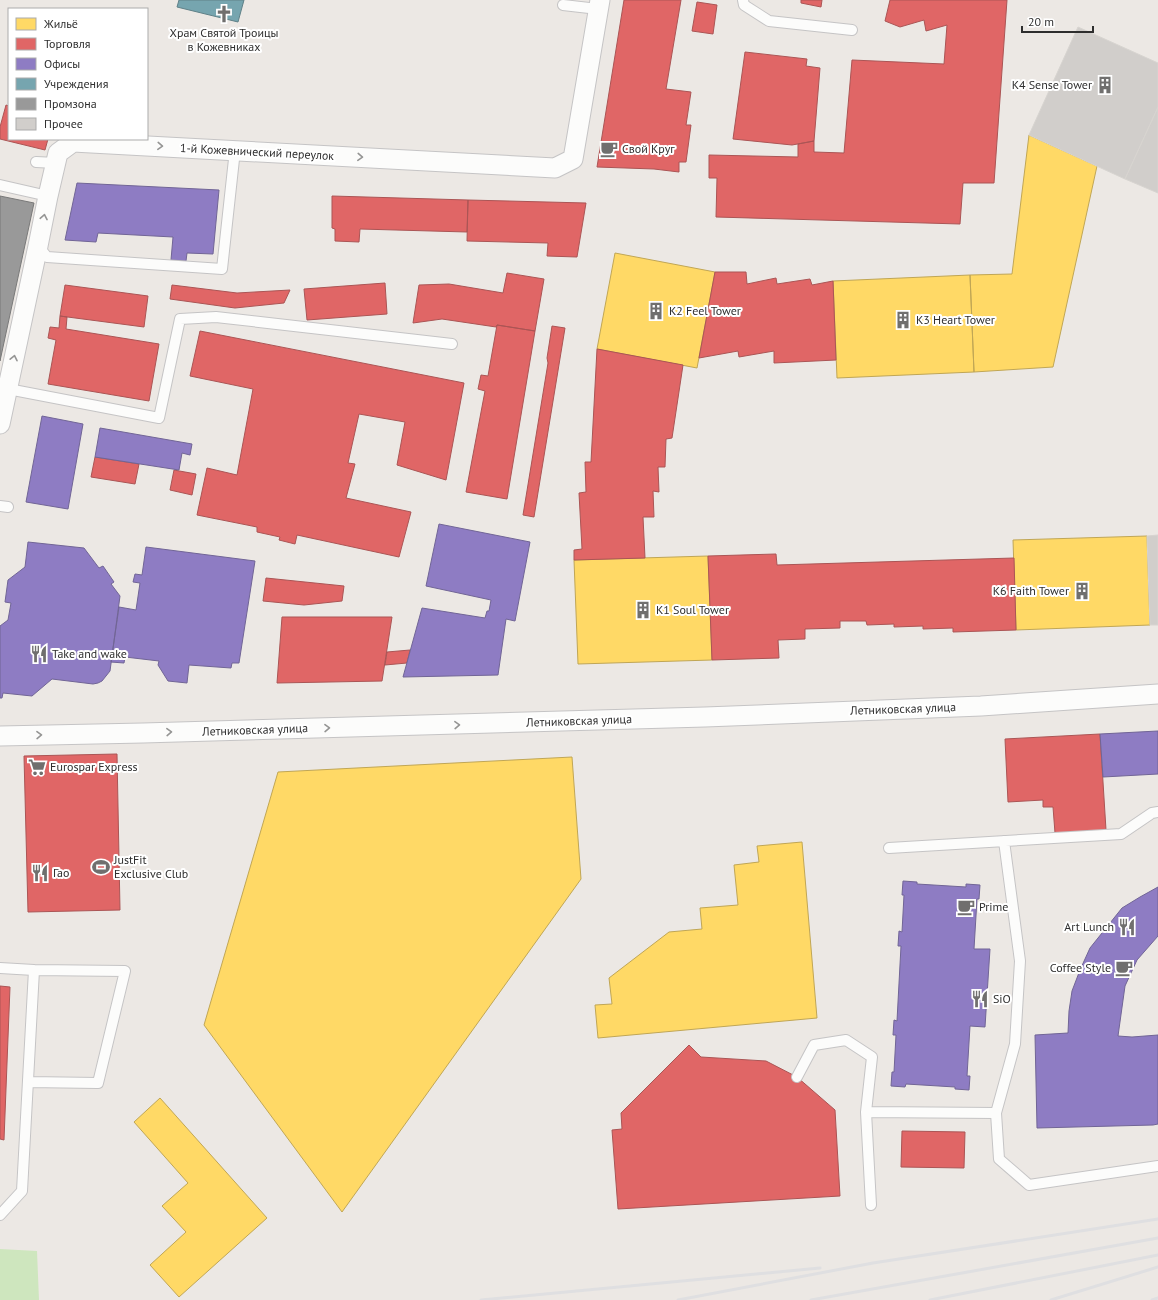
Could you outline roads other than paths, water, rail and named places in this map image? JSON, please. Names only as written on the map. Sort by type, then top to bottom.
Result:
[{"type":"street","name":"1-й Кожевнический переулок","points":[[0,424],[58,153],[73,142],[555,168],[573,159],[599,5]]},
{"type":"street","name":"Летниковская улица","points":[[0,736],[705,717],[981,706],[1158,694]]},
{"type":"lane","points":[[743,0],[744,5],[769,21],[852,30]]},
{"type":"lane","points":[[563,5],[599,5]]},
{"type":"lane","points":[[38,246],[47,257],[222,269],[236,150]]},
{"type":"lane","points":[[36,162],[56,163]]},
{"type":"lane","points":[[0,185],[48,196]]},
{"type":"lane","points":[[8,389],[159,418],[180,319],[216,317],[452,344]]},
{"type":"lane","points":[[890,848],[1121,834],[1152,813],[1158,812]]},
{"type":"lane","points":[[1004,841],[1020,961],[1015,1044],[996,1113],[999,1159],[1029,1185],[1158,1166]]},
{"type":"lane","points":[[0,968],[125,971],[98,1083],[28,1082]]},
{"type":"lane","points":[[0,1215],[22,1191],[34,970]]},
{"type":"lane","points":[[797,1077],[814,1044],[846,1040],[872,1057],[866,1112],[871,1205]]},
{"type":"lane","points":[[866,1112],[996,1113]]},
{"type":"railway","points":[[678,1300],[873,1263],[1158,1219]]},
{"type":"railway","points":[[811,1300],[1158,1238]]},
{"type":"railway","points":[[930,1300],[1158,1255]]},
{"type":"railway","points":[[1051,1300],[1158,1267]]},
{"type":"railway","points":[[481,1300],[820,1268]]},
{"type":"railway","points":[[1152,1300],[1158,1298]]},
{"type":"place","name":"Храм Святой Троицы в Кожевниках","points":[[224,14]]},
{"type":"place","name":"К4 Sense Tower","points":[[1105,85]]},
{"type":"place","name":"Свой Круг","points":[[609,149]]},
{"type":"place","name":"К2 Feel Tower","points":[[656,311]]},
{"type":"place","name":"К3 Heart Tower","points":[[903,320]]},
{"type":"place","name":"К6 Faith Tower","points":[[1082,591]]},
{"type":"place","name":"К1 Soul Tower","points":[[643,610]]},
{"type":"place","name":"Take and wake","points":[[39,654]]},
{"type":"place","name":"Eurospar Express","points":[[37,767]]},
{"type":"place","name":"JustFit Exclusive Club","points":[[101,867]]},
{"type":"place","name":"Гао","points":[[40,873]]},
{"type":"place","name":"Prime","points":[[966,907]]},
{"type":"place","name":"Art Lunch","points":[[1127,927]]},
{"type":"place","name":"Coffee Style","points":[[1124,968]]},
{"type":"place","name":"SiO","points":[[980,999]]}]
